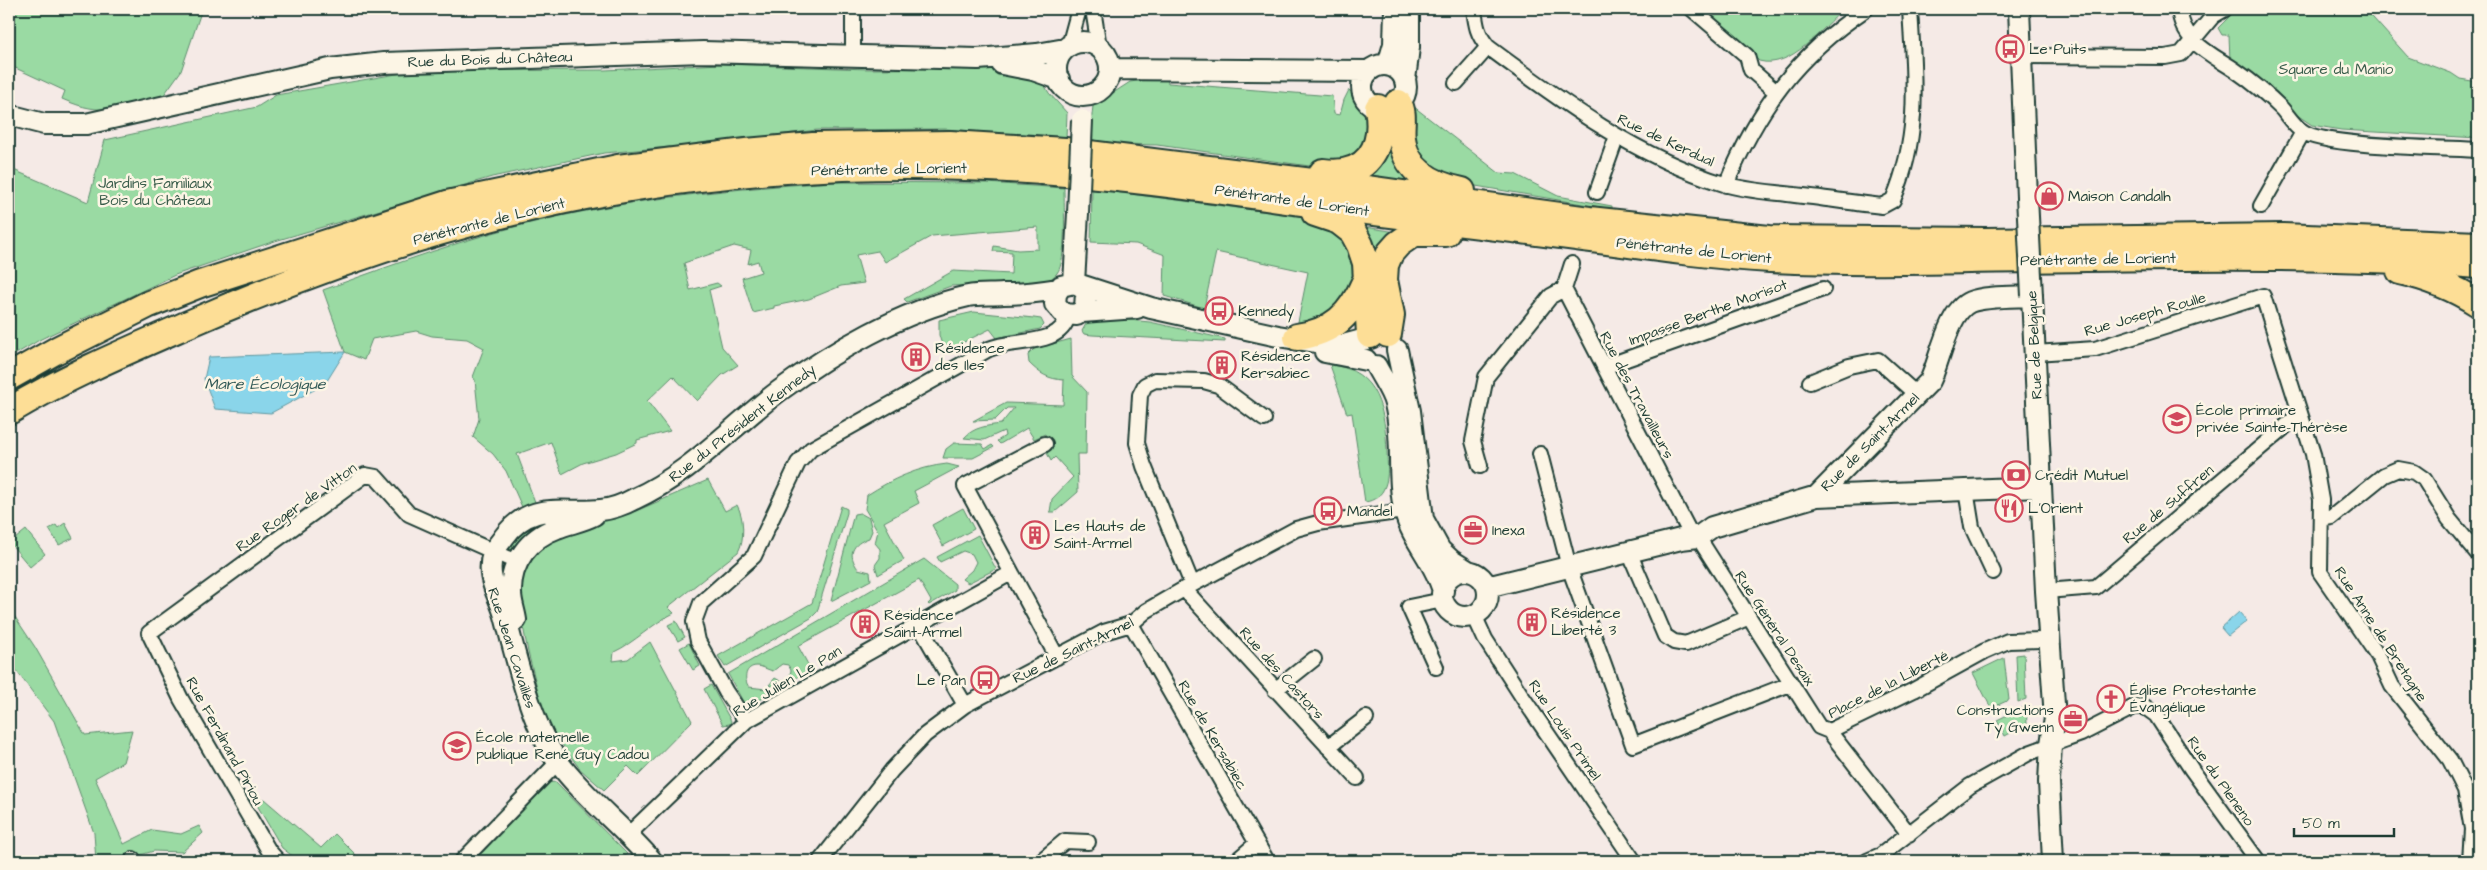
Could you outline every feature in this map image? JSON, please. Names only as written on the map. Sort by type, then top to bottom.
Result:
[{"type":"highway","points":[[1065,151],[1186,155],[1333,174],[1346,172],[1356,169],[1373,153],[1380,132],[1386,96]]},
{"type":"highway","points":[[1386,96],[1402,112],[1402,138],[1406,158],[1412,168],[1422,176],[1449,189],[1618,214],[1744,237]]},
{"type":"highway","name":"Pénétrante de Lorient","points":[[219,278],[447,204],[618,168],[746,152],[813,146],[950,144],[1065,151],[1352,187],[1588,220],[1744,237],[1833,241],[2283,237],[2478,245]]},
{"type":"highway","name":"Pénétrante de Lorient","points":[[131,349],[241,300],[333,266],[412,239],[506,213],[622,190],[750,174],[880,167],[993,168],[1174,184],[1680,251],[1768,258],[1834,261],[1977,261],[2242,257],[2349,259],[2478,265]]},
{"type":"highway","points":[[993,168],[1152,192],[1320,214],[1339,220],[1353,232],[1366,263],[1365,282],[1377,348]]},
{"type":"highway","points":[[1377,348],[1391,315],[1384,280],[1385,265],[1398,244],[1414,233],[1433,232],[1678,257],[1768,258]]},
{"type":"highway","points":[[2283,237],[2365,233],[2478,235]]},
{"type":"highway","points":[[2242,257],[2401,271],[2433,281],[2478,303]]},
{"type":"highway","points":[[9,377],[56,350],[147,305],[219,278]]},
{"type":"highway","points":[[9,388],[176,303],[219,278]]},
{"type":"highway","points":[[1287,337],[1314,335],[1345,316],[1353,307],[1365,282]]},
{"type":"highway","points":[[9,411],[67,378],[131,349]]},
{"type":"highway","points":[[9,428],[88,379],[131,349]]},
{"type":"street","points":[[853,9],[853,57]]},
{"type":"street","points":[[1079,9],[1067,47],[1057,63],[1059,79],[1068,90],[1081,95],[1088,95],[1101,88],[1106,83],[1110,69],[1109,60],[1099,47],[1093,9]]},
{"type":"street","points":[[1388,65],[1394,44],[1395,9]]},
{"type":"street","points":[[1386,96],[1409,46],[1409,9]]},
{"type":"street","name":"Rue de Kerdual","points":[[1474,9],[1477,31],[1488,47],[1578,112],[1617,136],[1687,171],[1726,185],[1882,206],[1893,200],[1908,153],[1914,121],[1915,90],[1910,9]]},
{"type":"street","points":[[1692,9],[1747,56],[1751,70],[1776,92]]},
{"type":"street","points":[[1726,185],[1743,144],[1776,92],[1824,40],[1866,9]]},
{"type":"street","name":"Rue de Belgique","points":[[2019,9],[2046,591],[2055,718],[2046,746]]},
{"type":"street","points":[[2180,9],[2180,18],[2192,40],[2207,54],[2236,71],[2273,102],[2303,132],[2341,142],[2478,150]]},
{"type":"street","points":[[2022,56],[2164,57],[2181,54],[2213,16],[2225,9]]},
{"type":"street","points":[[1067,47],[1084,42],[1099,47]]},
{"type":"street","name":"Rue du Bois du Château","points":[[9,115],[44,124],[86,124],[330,69],[384,63],[703,52],[978,59],[1031,55],[1067,47]]},
{"type":"street","points":[[1456,83],[1488,47]]},
{"type":"street","name":"Rue du Bois du Château","points":[[978,59],[1033,70],[1059,79]]},
{"type":"street","points":[[1110,69],[1368,71],[1380,65],[1388,65],[1396,68],[1386,96]]},
{"type":"street","points":[[1247,71],[1332,83],[1386,96]]},
{"type":"street","points":[[1368,71],[1363,79],[1386,96]]},
{"type":"street","points":[[746,721],[726,692],[698,641],[694,622],[701,603],[754,556],[798,463],[811,448],[990,349],[1010,342],[1047,338],[1066,323],[1078,213],[1082,120],[1081,95]]},
{"type":"street","points":[[2261,206],[2303,132]]},
{"type":"street","points":[[1597,192],[1617,136]]},
{"type":"street","points":[[1480,466],[1472,441],[1486,377],[1551,296],[1564,289],[1572,264]]},
{"type":"street","name":"Rue des Travailleurs","points":[[1564,289],[1688,528],[1698,537]]},
{"type":"street","name":"Impasse Berthe Morisot","points":[[1604,367],[1823,289]]},
{"type":"street","name":"Rue du Président Kennedy","points":[[494,552],[514,523],[530,515],[546,510],[603,510],[633,500],[685,469],[778,392],[815,366],[886,326],[939,305],[970,296],[1033,293],[1151,308],[1287,337],[1340,346],[1377,348]]},
{"type":"street","name":"Rue de Saint-Armel","points":[[1487,588],[1687,538],[1698,537],[1712,527],[1816,496],[1930,381],[1938,364],[1951,323],[1959,310],[1970,302],[2032,296]]},
{"type":"street","name":"Rue Joseph Roulle","points":[[2035,353],[2095,349],[2263,296]]},
{"type":"street","name":"Rue Anne de Bretagne","points":[[2263,296],[2313,454],[2321,500],[2320,572],[2378,656],[2392,686],[2450,760],[2466,790],[2472,830],[2470,861]]},
{"type":"street","name":"Rue du Président Kennedy","points":[[1070,299],[1151,308]]},
{"type":"street","points":[[1377,348],[1410,411],[1423,519],[1440,550],[1468,571],[1480,576],[1487,588],[1487,601],[1479,612],[1474,615],[1459,616],[1452,612],[1443,596],[1438,574],[1413,534],[1404,511],[1396,411],[1377,348]]},
{"type":"street","points":[[1810,382],[1849,366],[1878,360],[1917,395]]},
{"type":"street","name":"Rue des Castors","points":[[1264,418],[1218,386],[1204,381],[1155,380],[1145,385],[1140,395],[1137,442],[1188,586],[1275,690],[1357,778]]},
{"type":"street","name":"Rue de Suffren","points":[[2046,591],[2096,587],[2300,414]]},
{"type":"street","points":[[1045,444],[965,486],[1057,657]]},
{"type":"street","points":[[1540,454],[1569,567],[1633,745],[1790,684]]},
{"type":"street","points":[[2322,519],[2332,517],[2384,475],[2398,469],[2414,472],[2424,479],[2449,519],[2478,554]]},
{"type":"street","name":"Rue Roger de Vitton","points":[[149,633],[365,475],[376,477],[410,514],[518,562]]},
{"type":"street","points":[[1816,496],[2041,487]]},
{"type":"street","points":[[1966,490],[1972,527],[1993,572]]},
{"type":"street","name":"Rue Jean Cavaillès","points":[[534,716],[511,594],[513,574],[530,543],[542,534],[588,518],[603,510]]},
{"type":"street","name":"Rue de Saint-Armel","points":[[820,861],[892,770],[925,735],[965,705],[1104,632],[1131,624],[1146,610],[1296,529],[1404,511]]},
{"type":"street","name":"Rue Général Desaix","points":[[1698,537],[1747,618],[1819,727],[1830,730]]},
{"type":"street","name":"Rue Jean Cavaillès","points":[[494,552],[491,582],[505,616],[513,652],[534,716],[558,762],[629,834],[652,861]]},
{"type":"street","points":[[1630,552],[1665,636],[1674,642],[1686,644],[1747,618]]},
{"type":"street","points":[[1443,596],[1451,576],[1468,571]]},
{"type":"street","name":"Rue Julien Le Pan","points":[[629,834],[746,721],[918,623],[1012,573]]},
{"type":"street","name":"Rue de Belgique","points":[[2046,591],[2042,609],[2041,640],[2053,861]]},
{"type":"street","points":[[1436,667],[1409,607],[1443,596]]},
{"type":"street","name":"Rue Louis Primel","points":[[1474,615],[1485,639],[1523,698],[1634,861]]},
{"type":"street","points":[[918,623],[965,705]]},
{"type":"street","name":"Rue de Kersabiec","points":[[1131,624],[1267,861]]},
{"type":"street","name":"Rue Ferdinand Piriou","points":[[149,633],[181,698],[269,851],[278,861]]},
{"type":"street","name":"Place de la Liberté","points":[[1909,834],[1830,730],[1914,690],[1985,651],[2008,641],[2041,640]]},
{"type":"street","points":[[1275,690],[1314,660]]},
{"type":"street","name":"Rue du Pleneno","points":[[2046,746],[2081,734],[2134,707],[2145,707],[2156,715],[2192,770],[2258,861]]},
{"type":"street","points":[[1328,747],[1366,718]]},
{"type":"street","points":[[1867,861],[1882,858],[1970,786],[2046,746]]},
{"type":"street","points":[[462,861],[558,762]]},
{"type":"street","points":[[1041,861],[1065,841],[1088,842]]},
{"type":"street","points":[[1236,861],[1257,844]]},
{"type":"green space","points":[[9,9],[202,9],[181,71],[163,96],[123,107],[102,109],[77,105],[62,99],[65,91],[9,65]]},
{"type":"green space","points":[[1702,9],[1844,9],[1794,54],[1771,62],[1759,61]]},
{"type":"green space","name":"Square du Manio","points":[[2237,9],[2365,9],[2408,57],[2451,73],[2460,79],[2478,82],[2478,138],[2341,130],[2312,125],[2288,109],[2230,60],[2229,35],[2222,35],[2218,28]]},
{"type":"green space","name":"Jardins Familiaux Bois du Château","points":[[721,64],[868,69],[984,68],[1039,76],[1049,93],[1067,113],[1066,138],[945,129],[817,130],[713,143],[604,153],[492,177],[275,241],[175,275],[41,339],[9,358],[9,168],[88,202],[105,140],[257,107],[276,95],[414,71],[605,70]]},
{"type":"green space","points":[[1166,77],[1168,83],[1332,96],[1334,114],[1340,115],[1349,90],[1364,106],[1371,118],[1372,124],[1368,152],[1324,168],[1157,145],[1089,143],[1093,106],[1130,82]]},
{"type":"green space","points":[[1413,106],[1499,173],[1515,174],[1558,196],[1612,206],[1612,209],[1452,182],[1416,161]]},
{"type":"green space","points":[[1386,115],[1432,191],[1351,180]]},
{"type":"green space","points":[[835,182],[986,183],[1064,188],[1064,246],[1060,267],[1054,277],[1041,282],[951,286],[907,302],[904,299],[953,271],[1011,274],[1012,252],[993,251],[994,246],[1018,250],[1038,249],[1038,227],[932,236],[885,262],[878,251],[856,255],[864,283],[841,286],[809,299],[774,306],[774,308],[753,313],[742,278],[761,272],[758,261],[748,264],[751,250],[734,246],[684,263],[690,290],[717,283],[721,286],[709,290],[722,347],[738,365],[722,375],[697,401],[673,376],[647,401],[670,431],[637,440],[637,443],[616,453],[583,463],[562,474],[551,442],[517,454],[535,502],[522,507],[506,471],[493,454],[473,437],[479,419],[475,380],[473,377],[484,348],[467,339],[432,336],[416,331],[372,339],[364,360],[345,352],[323,290],[459,243],[579,212],[688,195]]},
{"type":"green space","points":[[1092,189],[1315,218],[1330,223],[1360,262],[1339,315],[1297,327],[1308,272],[1216,252],[1204,308],[1164,296],[1165,255],[1136,244],[1091,242]]},
{"type":"green space","points":[[1358,226],[1403,233],[1379,277]]},
{"type":"green space","points":[[974,312],[1041,319],[1044,325],[1040,329],[997,338],[990,329],[944,352],[939,335],[939,320]]},
{"type":"green space","points":[[1107,318],[1150,322],[1225,339],[1225,342],[1092,335],[1084,334],[1082,331],[1086,324]]},
{"type":"green space","points":[[1071,339],[1072,376],[1087,392],[1086,454],[1077,454],[1078,492],[1055,512],[1050,512],[1052,499],[1073,477],[1055,457],[1051,461],[1045,449],[1050,445],[1045,434],[1034,439],[1027,428],[1000,444],[997,441],[1005,436],[1004,431],[984,440],[964,438],[976,429],[1001,424],[1014,408],[1007,408],[995,420],[973,421],[1006,403],[1063,405],[1064,380],[1041,373],[1029,363],[1028,355],[1034,349]]},
{"type":"green space","points":[[1330,365],[1346,368],[1359,375],[1369,384],[1381,408],[1386,437],[1387,478],[1382,492],[1372,500],[1365,502],[1352,413],[1347,414]]},
{"type":"green space","points":[[954,443],[982,444],[985,449],[992,445],[994,447],[973,458],[943,458],[946,449]]},
{"type":"green space","points":[[947,464],[959,467],[914,491],[919,503],[884,522],[904,560],[878,575],[875,565],[880,558],[880,549],[875,543],[878,531],[865,509],[867,495],[906,475],[926,468]]},
{"type":"green space","points":[[708,480],[725,511],[737,505],[742,522],[743,535],[738,552],[668,607],[674,613],[614,652],[613,661],[628,659],[650,642],[692,721],[638,776],[628,766],[604,790],[580,769],[558,739],[544,715],[528,652],[517,595],[524,562],[545,541],[619,514],[636,511]]},
{"type":"green space","points":[[841,506],[847,509],[847,513],[817,612],[811,618],[725,667],[718,656],[812,603]]},
{"type":"green space","points":[[963,508],[974,529],[943,546],[932,525]]},
{"type":"green space","points":[[860,513],[869,518],[872,531],[869,538],[855,546],[852,554],[858,569],[870,572],[871,580],[831,601],[854,514]]},
{"type":"green space","points":[[553,517],[517,552],[510,553],[503,548],[513,531]]},
{"type":"green space","points":[[65,523],[73,538],[59,545],[49,529],[56,525],[58,528]]},
{"type":"green space","points":[[26,530],[45,554],[30,567],[10,543]]},
{"type":"green space","points":[[978,535],[996,569],[968,583],[962,579],[972,570],[976,562],[972,554],[963,551],[940,562],[937,557]]},
{"type":"green space","points":[[924,559],[955,584],[955,590],[929,605],[931,601],[919,580],[798,646],[811,670],[777,688],[769,685],[775,678],[782,682],[790,676],[791,670],[788,665],[782,664],[773,671],[759,666],[750,668],[746,674],[749,687],[766,689],[769,695],[750,705],[745,705],[728,674]]},
{"type":"green space","points":[[9,608],[35,647],[85,735],[132,730],[123,762],[95,778],[124,844],[152,830],[181,834],[199,826],[203,833],[182,852],[154,851],[119,861],[96,861],[94,833],[54,721],[9,661]]},
{"type":"green space","points":[[676,621],[685,637],[678,641],[668,625]]},
{"type":"green space","points":[[689,643],[700,666],[693,670],[680,648]]},
{"type":"green space","points":[[2024,654],[2026,699],[2018,702],[2016,655]]},
{"type":"green space","points":[[2004,658],[2009,700],[1991,708],[1973,673]]},
{"type":"green space","points":[[711,685],[731,721],[730,724],[723,725],[704,689]]},
{"type":"green space","points":[[2026,706],[2027,724],[2005,736],[1997,720]]},
{"type":"green space","points":[[556,782],[627,854],[624,858],[626,861],[481,861],[476,857],[546,783]]},
{"type":"green space","points":[[264,799],[321,848],[335,834],[362,861],[299,861],[282,848],[254,800]]},
{"type":"water","name":"Mare Écologique","points":[[345,352],[325,384],[271,413],[215,409],[204,379],[209,357]]},
{"type":"water","points":[[2239,612],[2247,621],[2228,636],[2221,628]]},
{"type":"place","name":"Le Puits","points":[[2010,49]]},
{"type":"place","name":"Maison Candalh","points":[[2049,196]]},
{"type":"place","name":"Kennedy","points":[[1219,311]]},
{"type":"place","name":"Résidence des Iles","points":[[916,357]]},
{"type":"place","name":"Résidence Kersabiec","points":[[1222,365]]},
{"type":"place","name":"École primaire privée Sainte-Thérèse","points":[[2177,419]]},
{"type":"place","name":"Crédit Mutuel","points":[[2016,475]]},
{"type":"place","name":"L'Orient","points":[[2009,508]]},
{"type":"place","name":"Mandel","points":[[1328,511]]},
{"type":"place","name":"Inexa","points":[[1473,530]]},
{"type":"place","name":"Les Hauts de Saint-Armel","points":[[1035,535]]},
{"type":"place","name":"Résidence Liberté 3","points":[[1532,622]]},
{"type":"place","name":"Résidence Saint-Armel","points":[[865,624]]},
{"type":"place","name":"Le Pan","points":[[985,680]]},
{"type":"place","name":"Église Protestante Évangélique","points":[[2111,699]]},
{"type":"place","name":"Constructions Ty Gwenn","points":[[2073,719]]},
{"type":"place","name":"École maternelle publique René Guy Cadou","points":[[457,746]]}]
